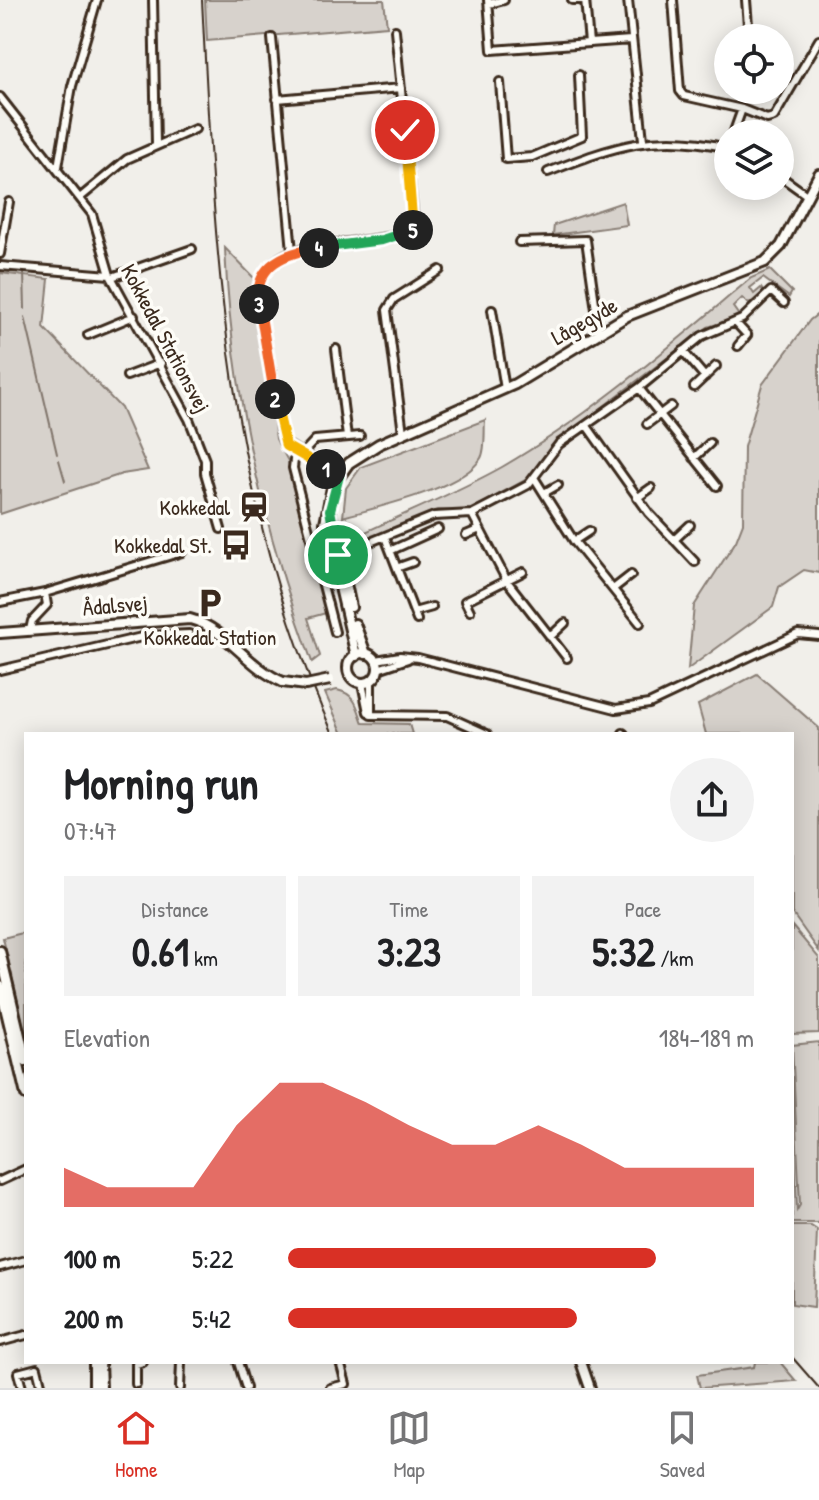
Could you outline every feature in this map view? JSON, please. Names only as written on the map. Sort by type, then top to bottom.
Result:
[{"type":"street","points":[[58,167],[72,86],[97,0]]},
{"type":"street","points":[[153,0],[156,144]]},
{"type":"street","points":[[504,0],[488,2],[492,50],[631,40]]},
{"type":"street","points":[[572,0],[584,0],[589,43]]},
{"type":"street","points":[[628,0],[643,140]]},
{"type":"street","points":[[673,0],[680,91],[684,96],[742,109],[767,119],[774,117],[782,104]]},
{"type":"street","points":[[746,0],[748,24]]},
{"type":"street","points":[[395,30],[415,230]]},
{"type":"street","points":[[272,38],[292,251]]},
{"type":"street","points":[[794,82],[819,40]]},
{"type":"street","points":[[500,82],[506,159],[532,157],[582,136],[579,75]]},
{"type":"street","points":[[277,99],[401,88]]},
{"type":"street","name":"Kokkedal Stationsvej","points":[[0,97],[93,215],[111,276],[186,409],[205,460],[205,473],[221,529]]},
{"type":"street","points":[[738,120],[742,109]]},
{"type":"street","points":[[81,197],[127,159],[195,129]]},
{"type":"street","points":[[548,172],[608,148],[643,140],[689,141],[714,145]]},
{"type":"street","points":[[553,148],[560,167]]},
{"type":"street","name":"Lågegyde","points":[[337,480],[358,455],[505,389],[599,331],[657,302],[765,262],[781,246],[819,174]]},
{"type":"street","points":[[794,186],[808,196]]},
{"type":"street","points":[[0,254],[9,202]]},
{"type":"street","points":[[425,224],[382,240],[292,251],[268,267],[257,292],[281,437],[286,446],[337,480],[330,510],[335,556],[361,655],[377,664],[415,657],[616,709],[649,704],[798,634],[819,636]]},
{"type":"street","points":[[519,242],[586,240],[599,331]]},
{"type":"street","points":[[0,266],[111,276],[192,249]]},
{"type":"street","points":[[403,433],[387,310],[394,299],[440,270]]},
{"type":"street","points":[[335,556],[434,516],[472,514],[535,479],[552,450],[639,388],[709,332],[736,323],[771,291],[784,303]]},
{"type":"street","points":[[741,306],[748,313]]},
{"type":"street","points":[[492,310],[505,389]]},
{"type":"street","points":[[88,335],[134,316]]},
{"type":"street","points":[[736,323],[747,335],[738,346]]},
{"type":"street","points":[[336,349],[347,437]]},
{"type":"street","points":[[683,351],[705,377]]},
{"type":"street","points":[[127,376],[161,363]]},
{"type":"street","points":[[694,387],[716,366]]},
{"type":"street","points":[[639,388],[717,486]]},
{"type":"street","points":[[647,424],[671,406]]},
{"type":"street","points":[[587,426],[637,498],[695,562]]},
{"type":"street","points":[[335,632],[293,468],[298,454],[315,440],[360,436]]},
{"type":"street","points":[[694,458],[710,443]]},
{"type":"street","points":[[535,479],[574,541],[640,623]]},
{"type":"street","points":[[544,493],[558,485]]},
{"type":"street","points":[[637,498],[651,488]]},
{"type":"street","points":[[472,514],[507,581],[567,658]]},
{"type":"street","points":[[674,540],[690,525]]},
{"type":"street","points":[[392,550],[438,529]]},
{"type":"street","points":[[466,535],[480,529]]},
{"type":"street","points":[[574,541],[589,531]]},
{"type":"street","points":[[385,537],[416,616],[432,607]]},
{"type":"street","points":[[0,602],[45,593],[182,552]]},
{"type":"street","points":[[399,567],[413,562]]},
{"type":"street","points":[[470,611],[465,601],[523,572]]},
{"type":"street","points":[[613,589],[631,575]]},
{"type":"street","points":[[30,630],[32,621],[47,605],[45,593]]},
{"type":"street","name":"Ådalsvej","points":[[0,633],[175,617],[200,622],[227,641],[258,670],[283,682],[306,685],[350,674]]},
{"type":"street","points":[[550,637],[565,623]]},
{"type":"street","points":[[0,670],[146,636],[189,634]]},
{"type":"street","points":[[361,655],[350,663],[350,674],[366,682]]},
{"type":"street","points":[[377,664],[366,682],[371,715],[447,716],[483,732]]},
{"type":"street","points":[[0,951],[24,1053]]},
{"type":"street","points":[[0,986],[24,1086]]},
{"type":"street","points":[[0,1181],[24,1170]]},
{"type":"street","points":[[0,1267],[24,1261]]},
{"type":"street","points":[[0,1342],[24,1336]]},
{"type":"street","points":[[94,1364],[94,1388]]},
{"type":"street","points":[[100,1364],[101,1388]]},
{"type":"street","points":[[136,1364],[136,1384]]},
{"type":"street","points":[[180,1388],[181,1364]]},
{"type":"street","points":[[239,1364],[246,1388]]},
{"type":"street","points":[[330,1388],[346,1384],[341,1364]]},
{"type":"street","points":[[582,1364],[590,1388]]},
{"type":"street","points":[[22,1388],[18,1373],[37,1368],[42,1388]]},
{"type":"shaded area","points":[[205,0],[384,0],[387,26],[207,41]]},
{"type":"shaded area","points":[[623,202],[627,225],[553,235],[554,225]]},
{"type":"shaded area","points":[[225,248],[254,278],[276,439],[288,461],[326,613],[308,618],[320,656],[312,662],[279,562],[253,458],[234,353]]},
{"type":"shaded area","points":[[770,270],[792,292],[789,297],[763,278],[750,288],[754,294],[761,288],[764,292],[749,304],[742,298],[733,307],[740,317],[708,327],[550,447],[531,477],[468,511],[437,510],[359,543],[357,536],[467,486],[535,447],[630,378],[751,278]]},
{"type":"shaded area","points":[[0,273],[49,279],[44,328],[121,408],[148,470],[122,474],[0,514]]},
{"type":"shaded area","points":[[819,313],[819,573],[804,570],[779,587],[773,607],[688,669],[694,606],[736,541],[743,523],[744,447],[762,385],[810,320]]},
{"type":"shaded area","points":[[485,420],[483,454],[471,469],[438,488],[343,517],[346,488],[361,467]]},
{"type":"shaded area","points":[[757,674],[819,728],[819,951],[794,916],[794,732],[705,732],[698,705]]},
{"type":"shaded area","points":[[337,690],[352,698],[363,723],[409,724],[411,732],[342,732],[325,693]]},
{"type":"shaded area","points":[[794,928],[819,958],[819,1033],[794,1034]]},
{"type":"shaded area","points":[[24,933],[24,1028],[3,938]]},
{"type":"shaded area","points":[[819,1042],[819,1223],[794,1223],[794,1130],[797,1210],[800,1205],[794,1045]]},
{"type":"shaded area","points":[[794,1226],[811,1226],[817,1230],[814,1307],[794,1304]]},
{"type":"shaded area","points":[[755,1364],[782,1364],[796,1381],[700,1388],[697,1375],[754,1367]]},
{"type":"waterway","points":[[24,272],[25,309]]},
{"type":"waterway","points":[[25,317],[57,454]]},
{"type":"waterway","points":[[59,460],[65,481]]},
{"type":"railway","points":[[202,0],[221,282],[232,374],[248,464],[269,554],[297,644],[332,732]]},
{"type":"railway","points":[[794,1359],[819,1388]]},
{"type":"place","name":"Kokkedal","points":[[254,507]]},
{"type":"place","name":"Kokkedal St.","points":[[236,545]]},
{"type":"place","name":"Kokkedal Station","points":[[210,603]]},
{"type":"route","points":[[338,555],[330,510],[339,476],[283,442],[257,292],[268,267],[292,251],[382,240],[415,230],[405,130]]}]
